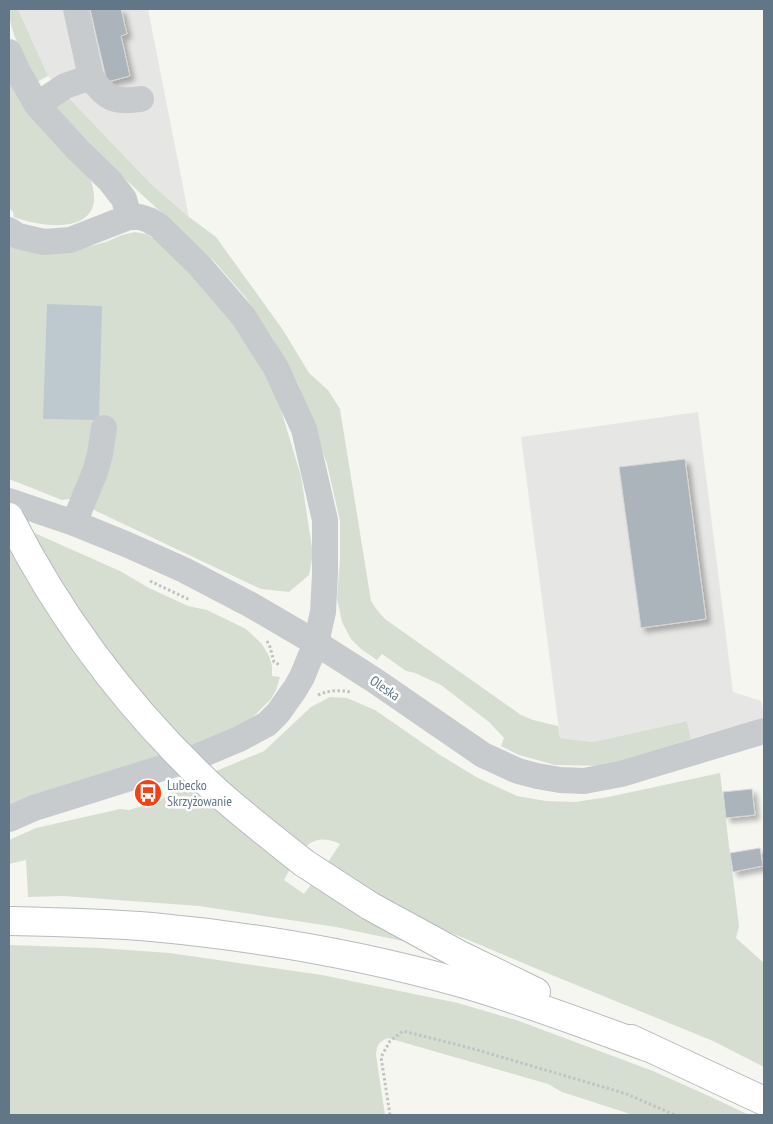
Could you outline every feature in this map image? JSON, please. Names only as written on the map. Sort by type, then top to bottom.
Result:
[{"type":"highway","points":[[11,505],[35,566],[70,620],[109,674],[148,722],[192,768],[241,813],[304,863],[370,906],[458,954],[648,1047],[764,1101]]},
{"type":"highway","points":[[9,921],[152,927],[247,938],[315,949],[466,984],[648,1047]]},
{"type":"street","points":[[76,9],[92,77],[97,87],[107,96],[116,100],[141,99]]},
{"type":"street","points":[[9,52],[18,72],[37,104],[78,150],[110,181],[124,199],[129,217]]},
{"type":"street","points":[[37,104],[65,86],[92,77]]},
{"type":"street","points":[[9,230],[18,236],[44,242],[70,240],[129,217],[140,217],[159,226],[200,266],[243,316],[276,368],[304,429],[324,520],[325,574],[324,612],[316,643],[295,689],[278,713],[267,724],[254,732],[194,758],[34,808],[9,818]]},
{"type":"street","points":[[74,523],[95,472],[104,428]]},
{"type":"street","name":"Oleska","points":[[11,505],[74,523],[128,545],[184,570],[251,605],[374,680],[483,755],[518,771],[560,780],[584,781],[621,774],[764,730]]},
{"type":"path","points":[[144,578],[190,600]]},
{"type":"path","points":[[263,635],[270,646],[274,662],[280,665]]},
{"type":"path","points":[[314,698],[328,691],[356,694]]},
{"type":"path","points":[[390,1115],[381,1058],[390,1041],[403,1031],[474,1049],[626,1094],[675,1115]]},
{"type":"shaded area","points":[[9,9],[18,9],[48,76],[37,82],[15,37]]},
{"type":"shaded area","points":[[18,9],[148,9],[189,217],[151,184],[48,76]]},
{"type":"shaded area","points":[[9,77],[90,178],[94,196],[92,210],[84,218],[73,223],[59,225],[43,224],[14,217],[13,212],[9,208]]},
{"type":"shaded area","points":[[67,96],[151,184],[189,217],[216,237],[283,330],[309,373],[328,390],[340,409],[371,601],[385,619],[521,715],[558,726],[560,738],[593,742],[687,721],[691,739],[607,766],[555,765],[519,755],[501,746],[504,738],[489,722],[441,685],[406,671],[382,654],[377,660],[351,639],[342,622],[337,598],[340,560],[340,521],[327,464],[298,384],[272,337],[246,298],[214,261],[101,157],[54,107]]},
{"type":"shaded area","points":[[135,232],[146,234],[156,240],[229,312],[274,387],[301,476],[313,554],[309,575],[289,592],[261,589],[94,510],[90,503],[76,498],[62,500],[9,479],[9,243],[72,251]]},
{"type":"shaded area","points":[[47,304],[102,306],[99,420],[43,419]]},
{"type":"shaded area","points":[[698,412],[733,692],[761,701],[764,718],[691,739],[687,721],[593,742],[560,738],[521,437]]},
{"type":"shaded area","points":[[30,531],[120,571],[149,588],[188,606],[207,610],[246,629],[262,644],[269,656],[272,676],[280,677],[271,699],[252,718],[190,750],[111,663]]},
{"type":"shaded area","points":[[9,543],[164,756],[9,805]]},
{"type":"shaded area","points":[[330,697],[347,698],[375,710],[440,755],[478,778],[517,796],[546,801],[575,802],[608,797],[720,773],[739,926],[736,938],[764,963],[764,1067],[713,1041],[430,924],[392,904],[326,865],[340,844],[317,840],[305,848],[244,800],[216,771],[264,751],[311,707]]},
{"type":"shaded area","points":[[189,781],[291,867],[284,880],[304,894],[312,883],[407,942],[336,927],[199,906],[63,896],[28,897],[26,860],[9,864],[9,840],[36,828],[120,809],[129,810],[159,801]]},
{"type":"shaded area","points":[[9,945],[100,948],[170,953],[322,975],[458,1003],[519,1021],[653,1071],[749,1115],[633,1115],[562,1092],[548,1084],[388,1038],[379,1044],[376,1055],[385,1115],[9,1115]]},
{"type":"building","points":[[90,9],[121,9],[127,34],[121,36],[130,76],[107,82]]},
{"type":"building","points":[[685,459],[706,619],[641,628],[619,467]]},
{"type":"building","points":[[752,789],[755,815],[726,818],[723,792]]},
{"type":"building","points":[[760,848],[763,866],[733,872],[730,853]]},
{"type":"place","name":"Lubecko Skrzyżowanie","points":[[148,793]]}]
